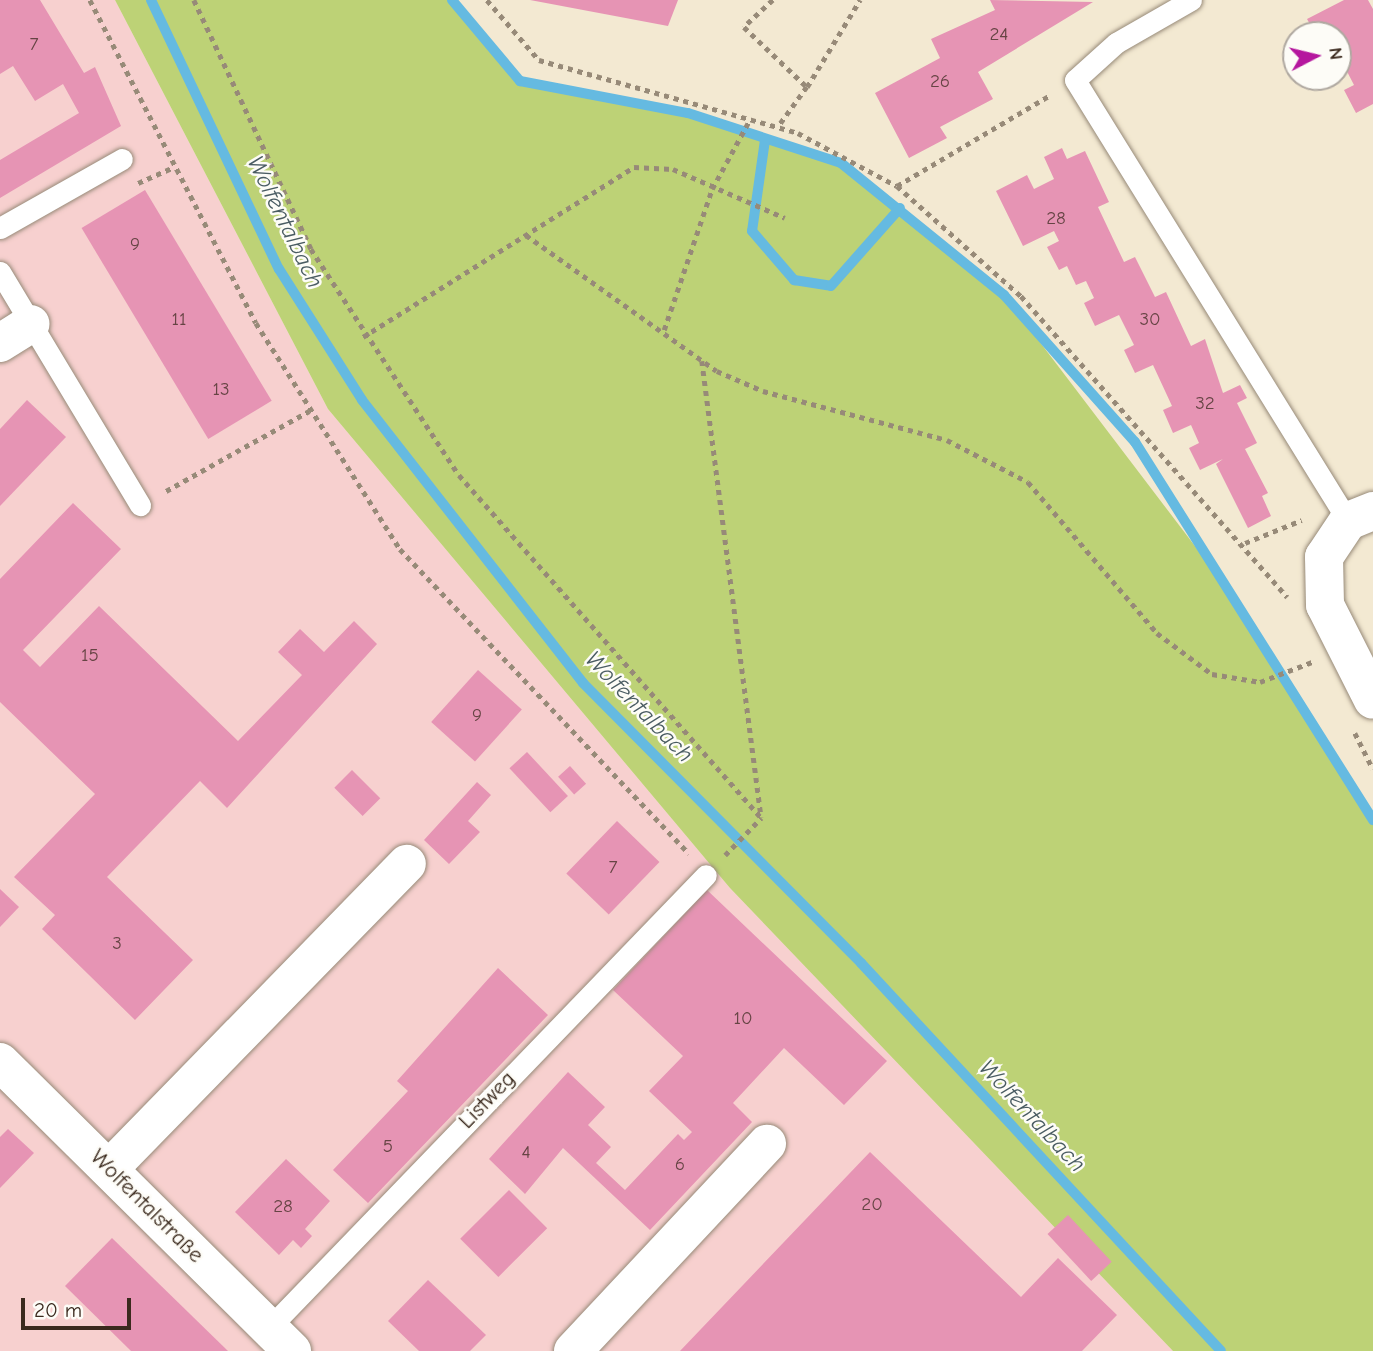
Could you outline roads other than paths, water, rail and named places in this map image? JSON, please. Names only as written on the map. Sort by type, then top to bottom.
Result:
[{"type":"street","points":[[1353,512],[1324,557],[1325,605],[1361,710]]},
{"type":"street","points":[[110,1168],[407,864]]},
{"type":"street","name":"Wolfentalstraße","points":[[0,1062],[281,1339]]},
{"type":"street","points":[[573,1351],[767,1144]]},
{"type":"lane","points":[[1191,0],[1116,43],[1075,80],[1353,512]]},
{"type":"lane","points":[[0,228],[122,159]]},
{"type":"lane","points":[[0,272],[15,334],[140,505]]},
{"type":"lane","name":"Listweg","points":[[281,1339],[706,874]]},
{"type":"waterway","name":"Wolfentalbach","points":[[151,0],[279,269],[362,400],[583,683],[861,963],[1221,1351]]},
{"type":"waterway","points":[[452,0],[520,81],[688,113],[841,163],[1004,295],[1135,442],[1373,820]]},
{"type":"waterway","points":[[765,140],[752,231],[794,280],[831,286],[900,208]]}]
